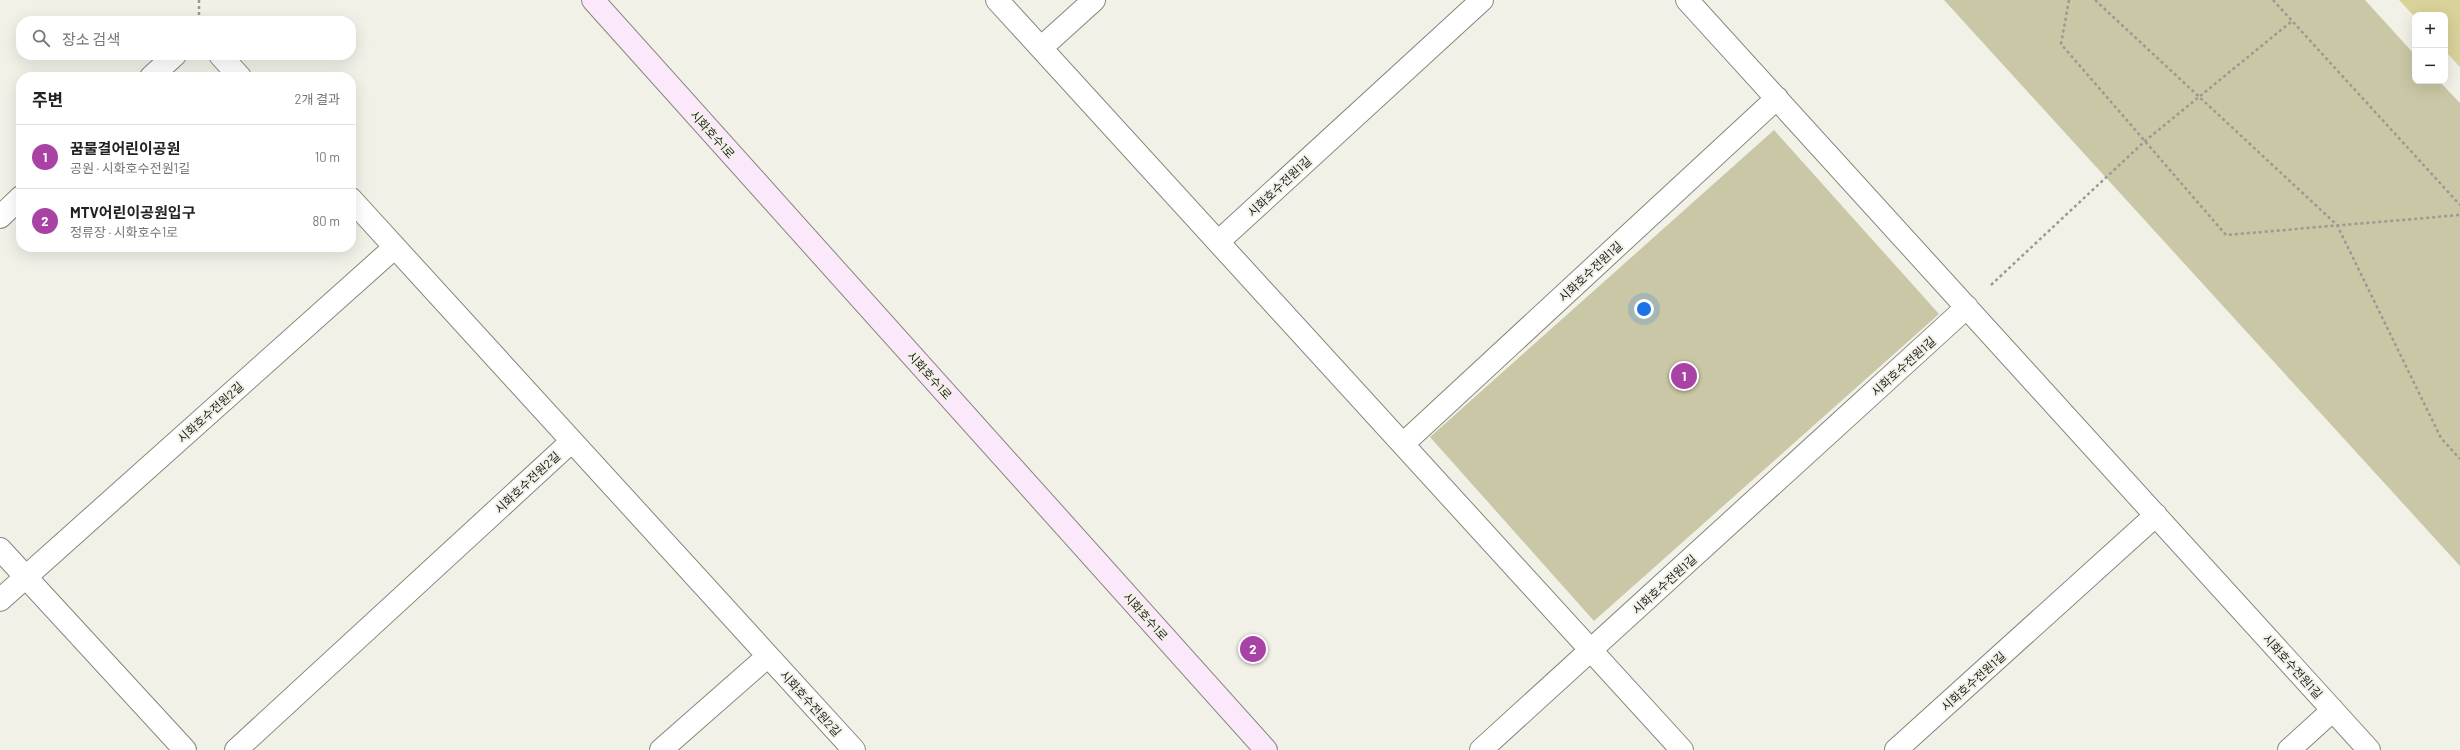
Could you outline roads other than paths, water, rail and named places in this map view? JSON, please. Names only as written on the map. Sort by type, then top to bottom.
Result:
[{"type":"main road","name":"시화호수1로","points":[[593,0],[1266,750]]},
{"type":"street","points":[[997,0],[1682,750]]},
{"type":"street","points":[[1041,48],[1094,0]]},
{"type":"street","name":"시화호수전원1길","points":[[1218,242],[1482,0]]},
{"type":"street","name":"시화호수전원1길","points":[[1687,0],[2370,750]]},
{"type":"street","points":[[156,72],[170,60]]},
{"type":"street","points":[[225,60],[235,72]]},
{"type":"street","name":"시화호수전원1길","points":[[1403,444],[1777,98]]},
{"type":"street","points":[[0,217],[16,203]]},
{"type":"street","name":"시화호수전원2길","points":[[356,204],[854,750]]},
{"type":"street","name":"시화호수전원2길","points":[[0,600],[395,247]]},
{"type":"street","name":"시화호수전원1길","points":[[1481,750],[1592,651],[1967,307]]},
{"type":"street","name":"시화호수전원2길","points":[[236,750],[572,441]]},
{"type":"street","name":"시화호수전원1길","points":[[1896,750],[2156,514]]},
{"type":"street","points":[[0,549],[185,750]]},
{"type":"street","points":[[661,750],[768,656]]},
{"type":"street","points":[[2289,750],[2333,710]]},
{"type":"place","name":"꿈물결어린이공원","points":[[1684,376]]},
{"type":"place","name":"MTV어린이공원입구","points":[[1253,649]]}]
